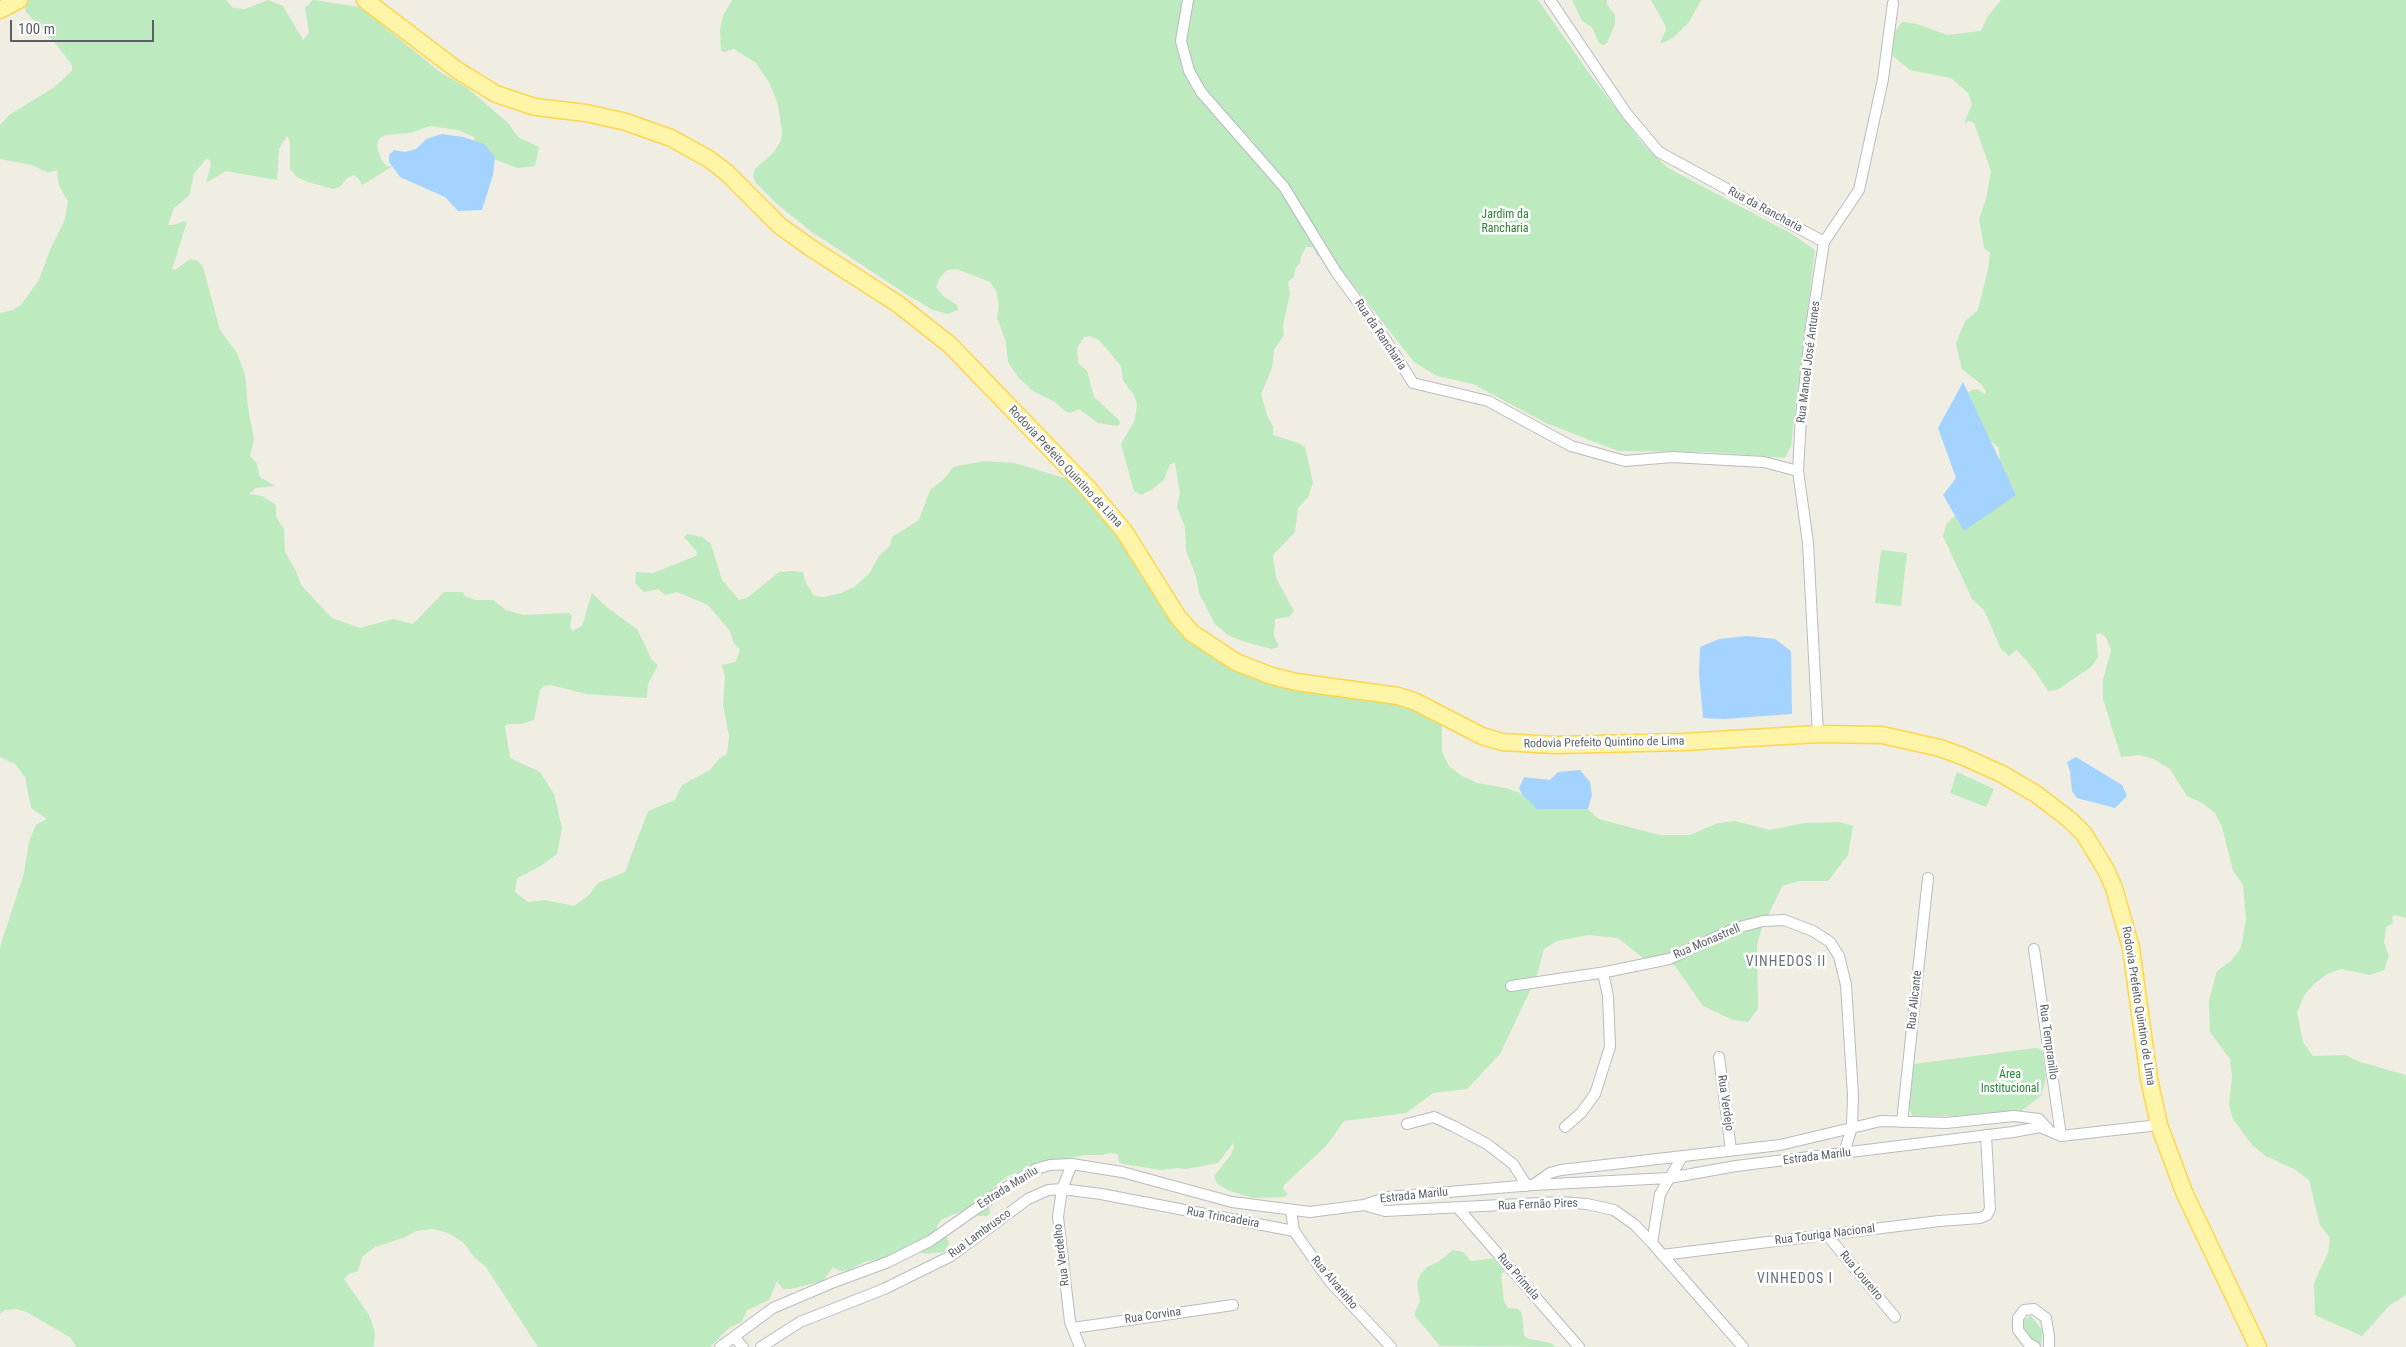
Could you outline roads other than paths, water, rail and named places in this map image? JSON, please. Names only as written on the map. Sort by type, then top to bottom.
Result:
[{"type":"main road","points":[[0,10],[18,0]]},
{"type":"main road","name":"Rodovia Prefeito Quintino de Lima","points":[[365,0],[456,70],[496,94],[535,108],[586,113],[626,122],[671,138],[709,159],[780,226],[898,304],[950,345],[1087,487],[1124,531],[1178,617],[1192,633],[1236,662],[1272,676],[1296,682],[1398,696],[1414,701],[1482,736],[1518,744],[1683,742],[1818,734],[1882,735],[1940,748],[1962,756],[2002,774],[2036,794],[2084,834],[2106,870],[2126,926],[2149,1079],[2158,1124],[2184,1192],[2258,1347]]},
{"type":"street","name":"Rua da Rancharia","points":[[1188,0],[1181,41],[1189,71],[1201,92],[1284,187],[1336,272],[1385,339],[1413,383],[1488,401],[1571,446],[1625,461],[1672,457],[1764,462],[1798,471]]},
{"type":"street","name":"Rua da Rancharia","points":[[1550,0],[1627,114],[1660,152],[1824,242]]},
{"type":"street","name":"Rua Manoel José Antunes","points":[[1818,734],[1808,543],[1798,471],[1811,327],[1824,242],[1859,190],[1883,79],[1893,4]]},
{"type":"street","name":"Rua Alicante","points":[[1902,1122],[1928,878]]},
{"type":"street","name":"Rua Monastrell","points":[[1512,986],[1603,973],[1669,958],[1736,928],[1763,921],[1784,920],[1813,931],[1830,942],[1839,956],[1846,985],[1853,1095],[1852,1126],[1844,1153]]},
{"type":"street","name":"Rua Tempranillo","points":[[2034,949],[2061,1136]]},
{"type":"street","points":[[1565,1127],[1581,1113],[1595,1094],[1610,1047],[1608,996],[1603,973]]},
{"type":"street","name":"Rua Verdejo","points":[[1719,1057],[1731,1150]]},
{"type":"street","points":[[1407,1124],[1434,1117],[1452,1126],[1487,1144],[1514,1164],[1530,1186],[1550,1173],[1561,1170],[1780,1145],[1852,1126],[1881,1121],[1946,1123],[2014,1116],[2039,1119],[2050,1132]]},
{"type":"street","name":"Estrada Marilu","points":[[720,1347],[773,1308],[888,1262],[930,1241],[1036,1169],[1050,1164],[1072,1164],[1122,1172],[1232,1202],[1291,1212],[1310,1212],[1364,1205],[1388,1197],[1670,1178],[1736,1166],[2040,1127],[2061,1136],[2158,1124]]},
{"type":"street","name":"Rua Touriga Nacional","points":[[1662,1255],[1980,1218],[1987,1215],[1990,1200],[1986,1135]]},
{"type":"street","points":[[1652,1242],[1660,1194],[1682,1157]]},
{"type":"street","name":"Rua Verdelho","points":[[1072,1164],[1062,1188],[1058,1218],[1073,1328],[1080,1347]]},
{"type":"street","name":"Rua Lambrusco","points":[[761,1347],[800,1322],[884,1289],[951,1256],[1028,1199],[1048,1190],[1062,1188],[1152,1206]]},
{"type":"street","name":"Rua Fernão Pires","points":[[1364,1205],[1385,1211],[1560,1202],[1587,1204],[1614,1210],[1652,1242],[1742,1347]]},
{"type":"street","name":"Rua Trincadeira","points":[[1152,1206],[1294,1231]]},
{"type":"street","name":"Rua Prímula","points":[[1458,1208],[1579,1347]]},
{"type":"street","name":"Rua Alvarinho","points":[[1291,1212],[1294,1231],[1331,1283],[1391,1347]]},
{"type":"street","name":"Rua Loureiro","points":[[1827,1235],[1895,1317]]},
{"type":"street","name":"Rua Corvina","points":[[1073,1328],[1233,1304]]},
{"type":"street","points":[[2035,1347],[2028,1343],[2018,1330],[2018,1318],[2024,1310],[2034,1310],[2046,1318],[2049,1347]]},
{"type":"street","points":[[734,1337],[743,1347]]},
{"type":"water","points":[[442,134],[463,137],[484,144],[495,157],[493,175],[482,210],[458,211],[445,197],[400,177],[389,162],[389,155],[394,150],[405,152],[416,149],[426,139]]},
{"type":"water","points":[[1963,382],[2016,495],[1964,531],[1943,495],[1956,478],[1938,428]]},
{"type":"water","points":[[1747,636],[1775,639],[1791,651],[1792,714],[1724,719],[1703,718],[1699,674],[1700,647],[1719,639]]},
{"type":"water","points":[[2076,757],[2122,785],[2127,796],[2115,808],[2077,798],[2072,791],[2067,762]]},
{"type":"water","points":[[1580,770],[1590,782],[1592,795],[1588,809],[1537,809],[1522,794],[1519,788],[1524,777],[1550,780],[1558,772]]},
{"type":"district","name":"VINHEDOS II","points":[[1786,962]]},
{"type":"district","name":"VINHEDOS I","points":[[1795,1279]]},
{"type":"park label","name":"Jardim da Rancharia","points":[[1505,222]]},
{"type":"park label","name":"Área Institucional","points":[[2010,1082]]}]
